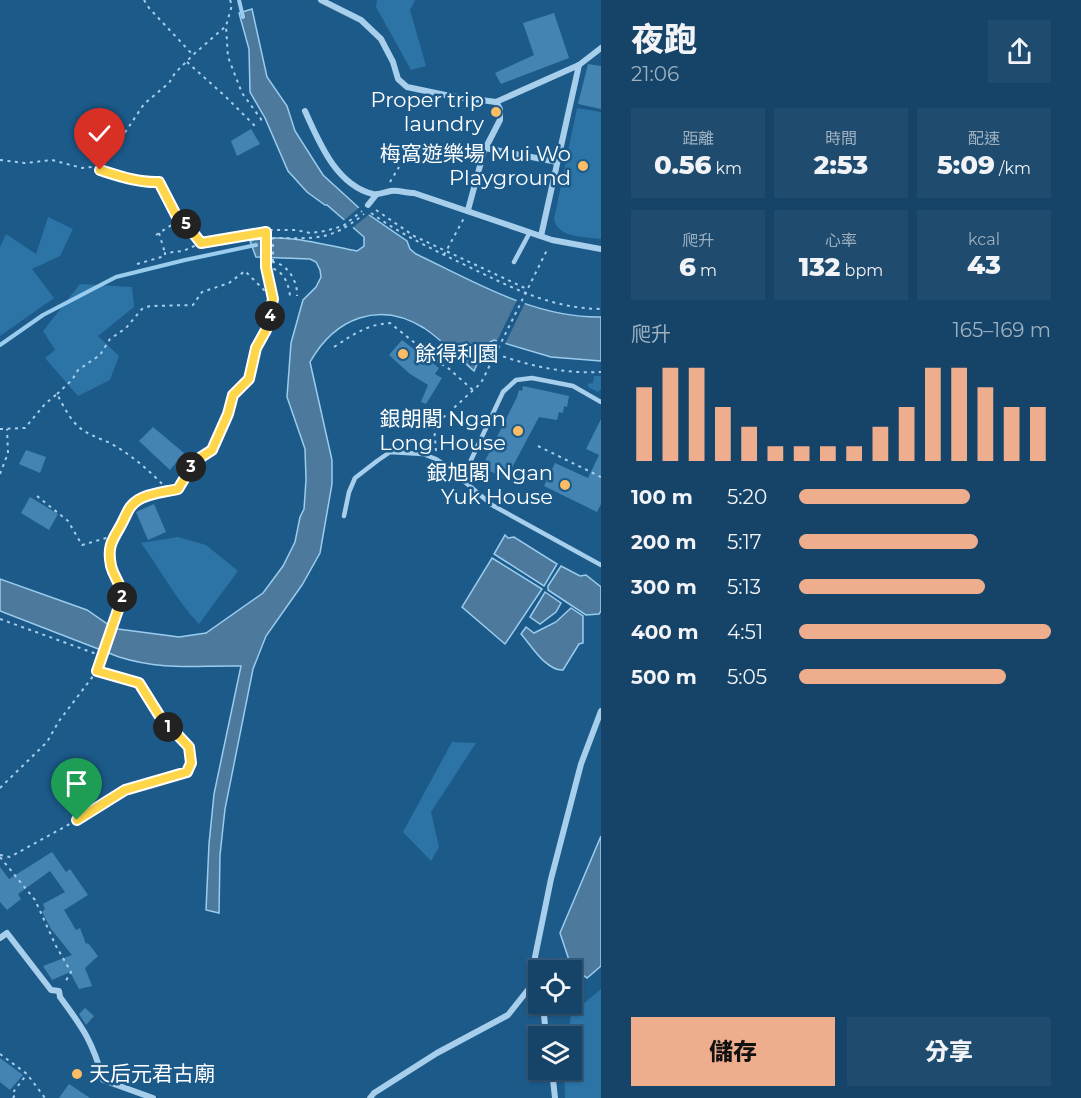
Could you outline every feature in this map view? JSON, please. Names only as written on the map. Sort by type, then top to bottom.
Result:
[{"type":"street","points":[[321,0],[361,20],[381,39],[393,62],[398,80],[407,87],[450,96],[496,102],[579,65],[601,48]]},
{"type":"street","points":[[541,236],[579,65]]},
{"type":"street","points":[[468,210],[485,148],[500,120],[500,109],[496,102]]},
{"type":"street","points":[[305,111],[319,143],[349,183],[376,195],[391,191],[414,194],[468,210],[552,240],[601,249]]},
{"type":"street","points":[[485,148],[557,162]]},
{"type":"street","points":[[370,206],[376,195]]},
{"type":"street","points":[[535,960],[551,879],[581,764],[601,711]]},
{"type":"street","points":[[0,939],[7,933],[51,990],[59,991],[60,998],[87,1035],[96,1053],[103,1080],[153,1098]]},
{"type":"street","points":[[370,1098],[374,1093],[437,1053],[508,1015],[528,990]]},
{"type":"street","points":[[553,1080],[555,1098]]},
{"type":"lane","points":[[514,262],[530,232]]},
{"type":"lane","points":[[471,460],[503,392],[516,380],[532,378],[573,386],[601,402]]},
{"type":"lane","points":[[344,516],[349,492],[355,478],[390,452],[410,452],[436,459],[492,505],[601,565]]},
{"type":"path","points":[[144,0],[193,55]]},
{"type":"path","points":[[230,0],[232,5],[226,26],[228,57],[242,93],[261,119],[261,125]]},
{"type":"path","points":[[100,170],[144,104],[169,83],[175,73],[193,55],[226,26]]},
{"type":"path","points":[[187,62],[257,128]]},
{"type":"path","points":[[0,160],[25,163],[52,160],[82,168],[92,167],[123,178],[147,183],[159,182],[176,215],[201,243]]},
{"type":"path","points":[[273,262],[273,238],[328,236],[345,227],[370,206],[414,236],[527,289]]},
{"type":"path","points":[[444,255],[468,210]]},
{"type":"path","points":[[371,213],[398,232],[524,296],[571,307],[601,309]]},
{"type":"path","points":[[165,253],[157,234],[173,224],[176,215]]},
{"type":"path","points":[[137,264],[165,256],[165,253],[183,251],[201,243],[271,230],[310,232],[345,227]]},
{"type":"path","points":[[0,788],[47,742],[59,721],[97,671],[116,620],[123,590],[112,569],[110,555],[113,536],[131,506],[139,499],[178,489],[195,461],[212,450],[228,414],[233,395],[249,379],[256,348],[266,330],[273,299],[266,267],[266,232]]},
{"type":"path","points":[[436,459],[434,426],[481,384],[552,240]]},
{"type":"path","points":[[266,267],[273,262],[281,264],[293,276],[297,296]]},
{"type":"path","points":[[266,267],[274,268],[283,274],[290,296]]},
{"type":"path","points":[[0,429],[25,428],[45,404],[72,380],[78,370],[100,355],[110,339],[126,328],[142,309],[150,306],[193,304],[202,292],[229,283],[245,271],[273,299]]},
{"type":"path","points":[[334,346],[361,329],[374,324],[390,323],[474,391]]},
{"type":"path","points":[[496,354],[533,366],[601,372]]},
{"type":"path","points":[[57,394],[74,422],[84,431],[93,438],[109,443],[128,454],[152,473],[169,491]]},
{"type":"path","points":[[0,474],[8,453],[7,429]]},
{"type":"path","points":[[538,446],[601,477]]},
{"type":"path","points":[[37,496],[68,521],[82,545],[113,536]]},
{"type":"path","points":[[0,619],[103,656]]},
{"type":"path","points":[[0,856],[10,857],[125,790],[187,772],[191,763],[189,747],[159,715],[139,683],[97,671]]},
{"type":"path","points":[[0,856],[35,900],[71,972],[59,991]]},
{"type":"path","points":[[0,1054],[27,1074],[45,1098]]},
{"type":"path","points":[[13,1098],[16,1093],[14,1091],[27,1074]]},
{"type":"shaded area","points":[[377,0],[415,0],[410,10],[426,66],[411,70],[376,7]]},
{"type":"shaded area","points":[[252,9],[267,77],[287,106],[295,131],[323,175],[359,208],[407,241],[410,249],[416,254],[483,287],[529,305],[576,316],[601,317],[601,361],[551,357],[494,340],[486,344],[474,371],[424,328],[391,315],[360,318],[332,334],[320,347],[310,362],[332,460],[332,484],[320,553],[302,585],[266,636],[253,669],[225,809],[220,855],[219,913],[206,910],[209,844],[214,794],[241,666],[166,666],[119,657],[0,611],[0,579],[87,610],[118,629],[179,637],[206,633],[263,593],[283,566],[295,542],[304,509],[306,480],[305,449],[287,397],[291,343],[303,300],[316,287],[321,277],[320,270],[316,262],[310,259],[256,257],[250,241],[289,239],[357,251],[364,246],[364,237],[327,205],[307,192],[288,171],[265,118],[250,92],[249,49],[239,13]]},
{"type":"shaded area","name":"梅窩遊樂場 Mui Wo Playground","points":[[577,108],[601,112],[601,239],[566,233],[560,230],[554,219]]},
{"type":"shaded area","points":[[48,217],[73,229],[60,256],[32,269],[54,298],[0,336],[0,247],[6,234],[36,254]]},
{"type":"shaded area","points":[[80,284],[132,287],[134,307],[98,336],[119,356],[110,380],[78,396],[45,358],[55,350],[43,331]]},
{"type":"shaded area","points":[[594,376],[601,376],[601,389],[598,392],[588,387],[588,384],[593,383]]},
{"type":"shaded area","points":[[505,535],[508,538],[514,537],[557,564],[544,586],[494,554]]},
{"type":"shaded area","points":[[178,537],[206,545],[238,571],[199,624],[176,595],[141,543]]},
{"type":"shaded area","points":[[492,558],[542,589],[505,644],[462,607]]},
{"type":"shaded area","points":[[561,566],[580,576],[586,575],[601,587],[599,614],[586,615],[548,590],[548,586]]},
{"type":"shaded area","points":[[545,592],[561,603],[556,612],[540,624],[530,617]]},
{"type":"shaded area","points":[[571,608],[583,616],[583,643],[579,644],[563,670],[557,669],[545,662],[521,634],[526,627],[534,633],[556,622]]},
{"type":"shaded area","points":[[452,742],[476,743],[431,812],[439,847],[431,861],[403,832]]},
{"type":"shaded area","points":[[601,836],[601,966],[587,978],[582,974],[582,960],[569,960],[560,933]]},
{"type":"shaded area","points":[[601,989],[601,1098],[565,1098],[564,1080],[582,1080],[582,1026],[569,1026],[571,1014],[582,1014],[582,1005]]},
{"type":"pier","points":[[361,206],[371,213],[351,229],[342,222]]},
{"type":"pier","points":[[518,298],[526,301],[504,346],[496,343]]},
{"type":"building","points":[[554,13],[569,58],[501,84],[495,73],[534,55],[523,23]]},
{"type":"building","points":[[588,64],[601,66],[601,109],[578,104]]},
{"type":"building","points":[[251,129],[260,144],[237,156],[231,141]]},
{"type":"building","points":[[402,340],[439,368],[435,374],[442,378],[426,404],[421,402],[428,385],[410,374],[389,355]]},
{"type":"building","name":"銀朗閣 Ngan Long House","points":[[523,386],[569,396],[567,407],[564,406],[563,413],[559,412],[557,420],[539,417],[506,479],[482,467]]},
{"type":"building","name":"銀旭閣 Ngan Yuk House","points":[[601,419],[601,504],[597,512],[544,486],[555,463],[588,478],[599,455],[586,449]]},
{"type":"building","points":[[153,427],[184,453],[170,470],[139,441]]},
{"type":"building","points":[[26,450],[46,457],[40,473],[19,464]]},
{"type":"building","points":[[30,497],[58,514],[49,530],[21,513]]},
{"type":"building","points":[[154,504],[166,532],[148,540],[136,512]]},
{"type":"building","points":[[52,852],[66,872],[70,869],[88,895],[64,910],[76,930],[80,928],[86,944],[88,943],[98,956],[85,968],[92,986],[79,989],[70,972],[52,980],[43,966],[72,955],[51,929],[42,912],[45,909],[43,904],[65,892],[50,871],[18,894],[21,899],[7,910],[0,902],[0,867],[9,879]]},
{"type":"building","points":[[85,1008],[94,1016],[86,1025],[79,1014]]},
{"type":"building","points":[[0,1058],[23,1075],[10,1090],[0,1082]]},
{"type":"building","points":[[69,1084],[90,1098],[59,1098]]},
{"type":"waterway","points":[[239,0],[243,17]]},
{"type":"waterway","points":[[0,345],[43,315],[116,277],[256,245]]},
{"type":"place","name":"Proper trip laundry","points":[[496,112]]},
{"type":"place","name":"梅窩遊樂場 Mui Wo Playground","points":[[583,166]]},
{"type":"place","name":"餘得利園","points":[[403,354]]},
{"type":"place","name":"銀朗閣 Ngan Long House","points":[[518,431]]},
{"type":"place","name":"銀旭閣 Ngan Yuk House","points":[[565,485]]},
{"type":"place","name":"天后元君古廟","points":[[77,1074]]},
{"type":"route","points":[[77,820],[125,790],[187,772],[191,763],[189,747],[159,715],[139,683],[97,671],[116,620],[123,590],[112,569],[110,555],[113,536],[127,511],[139,499],[178,489],[195,461],[212,450],[228,414],[233,395],[249,379],[256,348],[266,330],[273,299],[266,267],[266,232],[201,243],[176,215],[159,182],[147,183],[100,170]]}]
